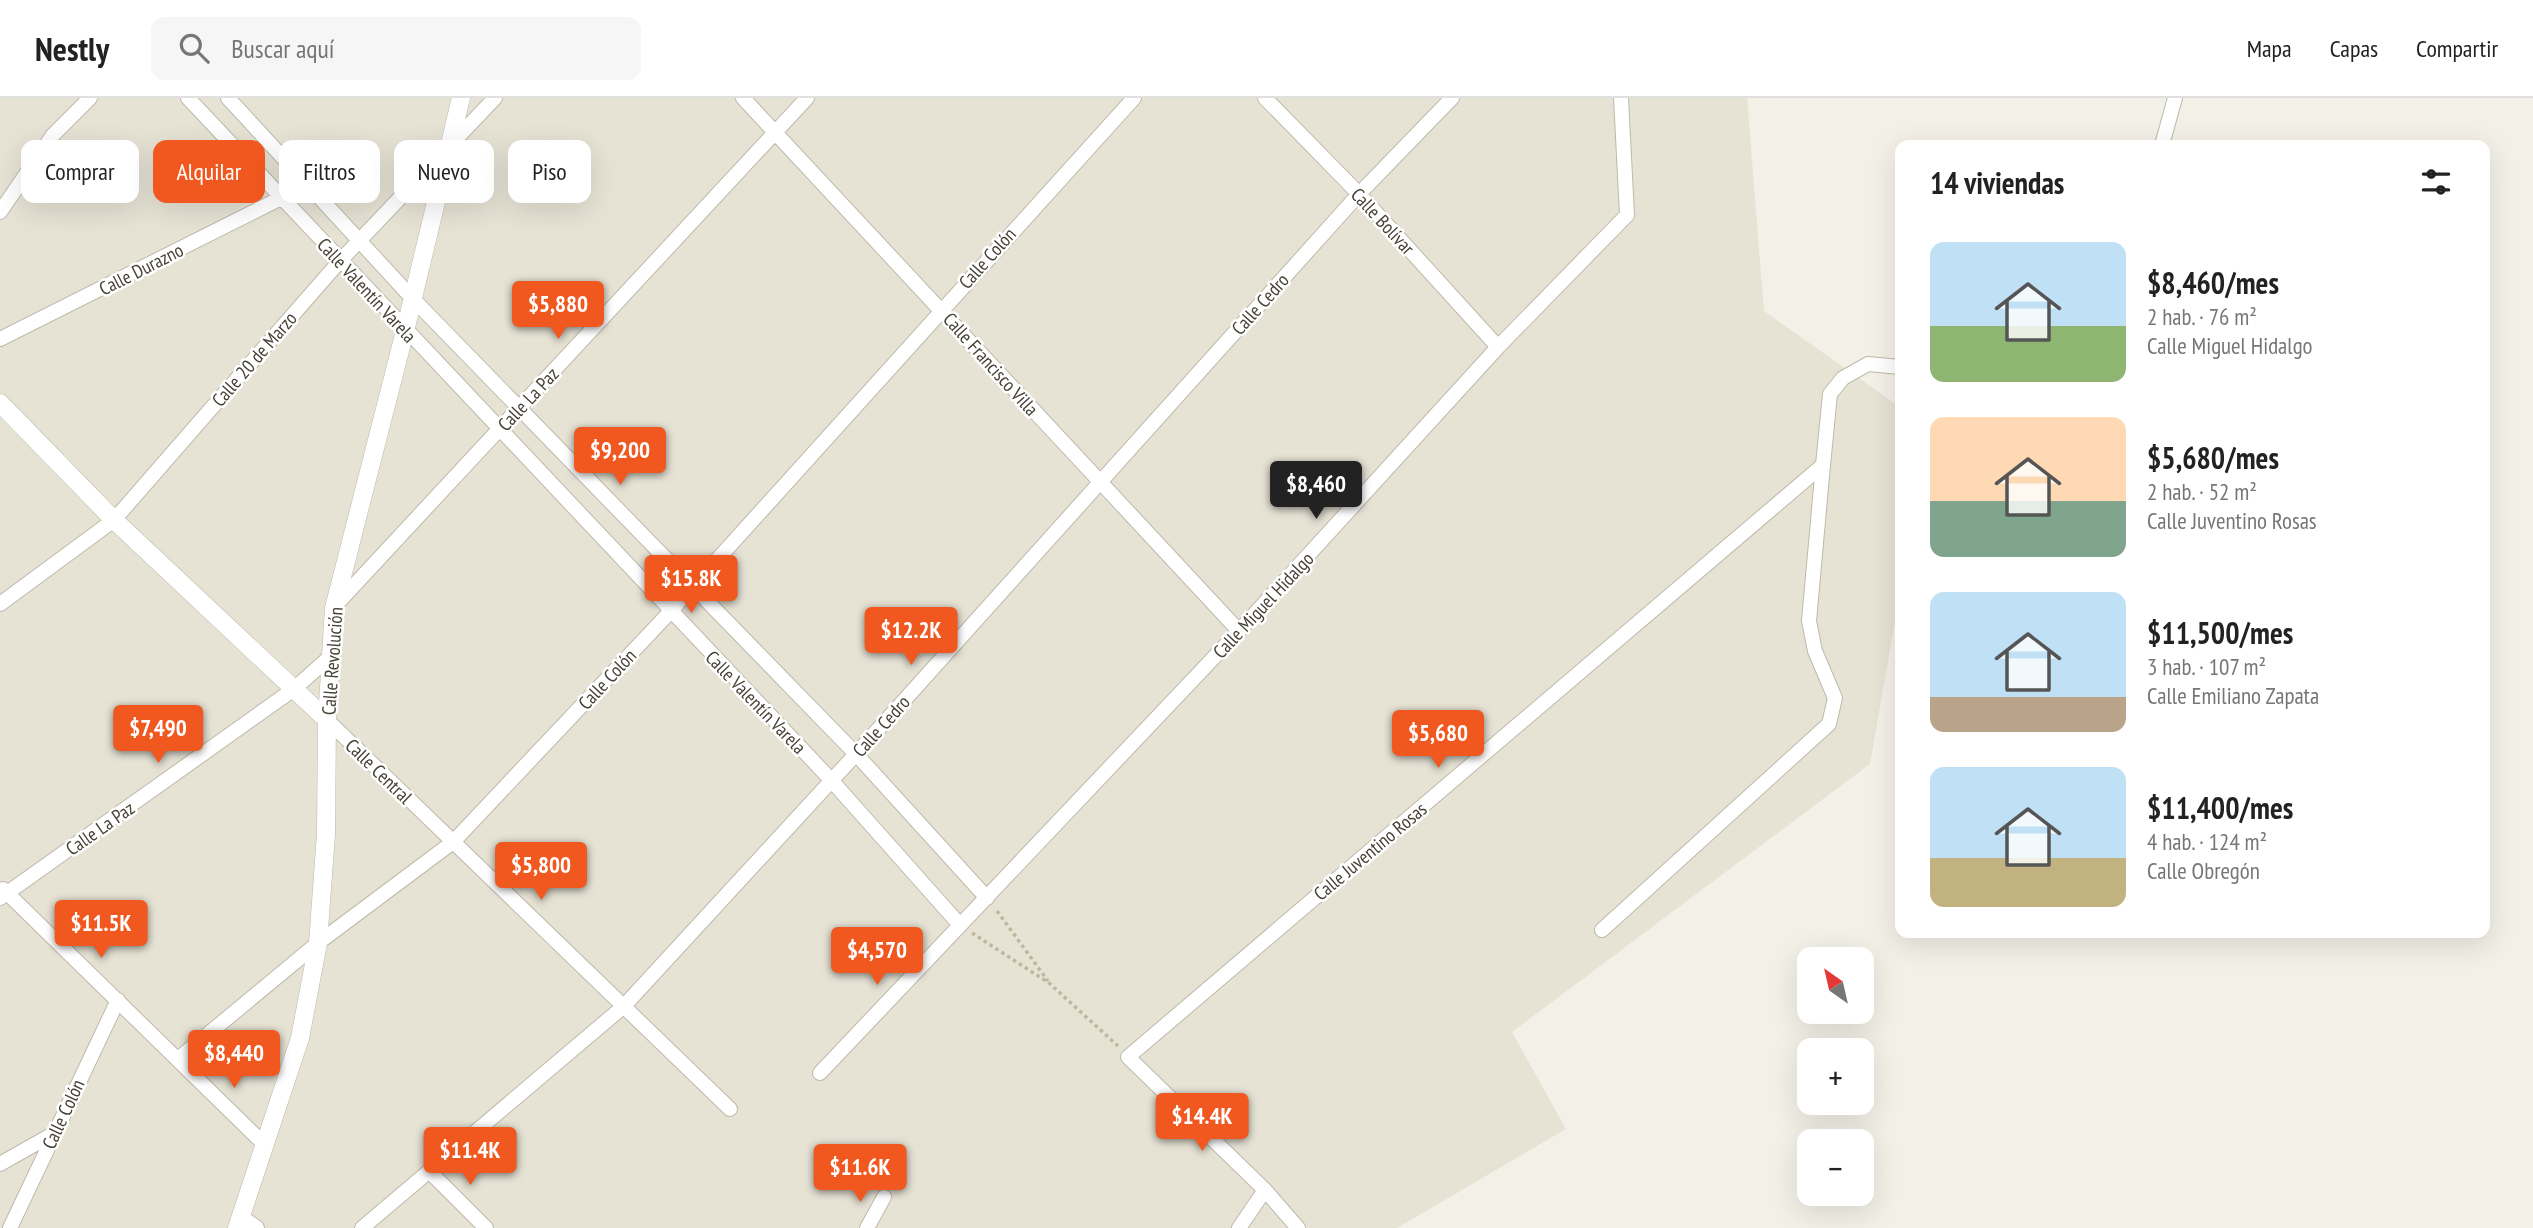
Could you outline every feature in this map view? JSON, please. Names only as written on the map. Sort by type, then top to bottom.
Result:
[{"type":"street","points":[[0,212],[53,135],[90,98]]},
{"type":"street","name":"Calle Valentín Varela","points":[[188,98],[279,196]]},
{"type":"street","name":"Calle Valentín Varela","points":[[228,98],[412,299],[856,754],[987,898]]},
{"type":"street","name":"Calle Revolución","points":[[451,140],[461,98]]},
{"type":"street","name":"Calle 20 de Marzo","points":[[456,140],[495,98]]},
{"type":"street","name":"Calle Francisco Villa","points":[[743,98],[1239,631]]},
{"type":"street","name":"Calle La Paz","points":[[334,608],[807,98]]},
{"type":"street","name":"Calle Colón","points":[[178,1059],[318,943],[453,842],[692,588],[1133,98]]},
{"type":"street","name":"Calle Bolívar","points":[[1265,98],[1359,194],[1498,347]]},
{"type":"street","name":"Calle Cedro","points":[[362,1228],[624,1006],[856,754],[1359,194],[1452,98]]},
{"type":"street","name":"Calle Miguel Hidalgo","points":[[820,1073],[1239,631],[1498,347],[1627,215],[1621,98]]},
{"type":"street","points":[[2163,140],[2175,98]]},
{"type":"street","name":"Calle Durazno","points":[[0,340],[279,199]]},
{"type":"street","name":"Calle Valentín Varela","points":[[286,203],[831,781],[959,924]]},
{"type":"street","name":"Calle 20 de Marzo","points":[[0,604],[114,520],[339,261],[395,203]]},
{"type":"street","name":"Calle Revolución","points":[[239,1223],[300,1038],[318,943],[326,834],[327,720],[334,608],[436,203]]},
{"type":"street","points":[[1602,930],[1829,724],[1835,698],[1815,650],[1809,621],[1830,394],[1843,378],[1868,364],[1895,366]]},
{"type":"street","name":"Calle Central","points":[[0,402],[114,520],[327,720],[730,1109]]},
{"type":"street","name":"Calle Juventino Rosas","points":[[1128,1057],[1824,465]]},
{"type":"street","name":"Calle La Paz","points":[[2,893],[294,689],[332,655]]},
{"type":"street","points":[[2,893],[118,1000],[265,1145]]},
{"type":"street","name":"Calle Colón","points":[[10,1228],[118,1000]]},
{"type":"street","points":[[1128,1057],[1265,1190],[1298,1228]]},
{"type":"street","points":[[0,1164],[53,1134]]},
{"type":"street","points":[[430,1172],[485,1228]]},
{"type":"street","points":[[1238,1228],[1265,1190]]},
{"type":"street","points":[[867,1228],[884,1197]]},
{"type":"street","points":[[239,1223],[257,1228]]},
{"type":"path","points":[[987,898],[1049,983]]},
{"type":"path","points":[[959,924],[1049,983],[1128,1057]]},
{"type":"shaded area","points":[[0,98],[1747,98],[1764,311],[1895,403],[1895,621],[1870,764],[1512,1032],[1566,1129],[1397,1228],[0,1228]]}]
